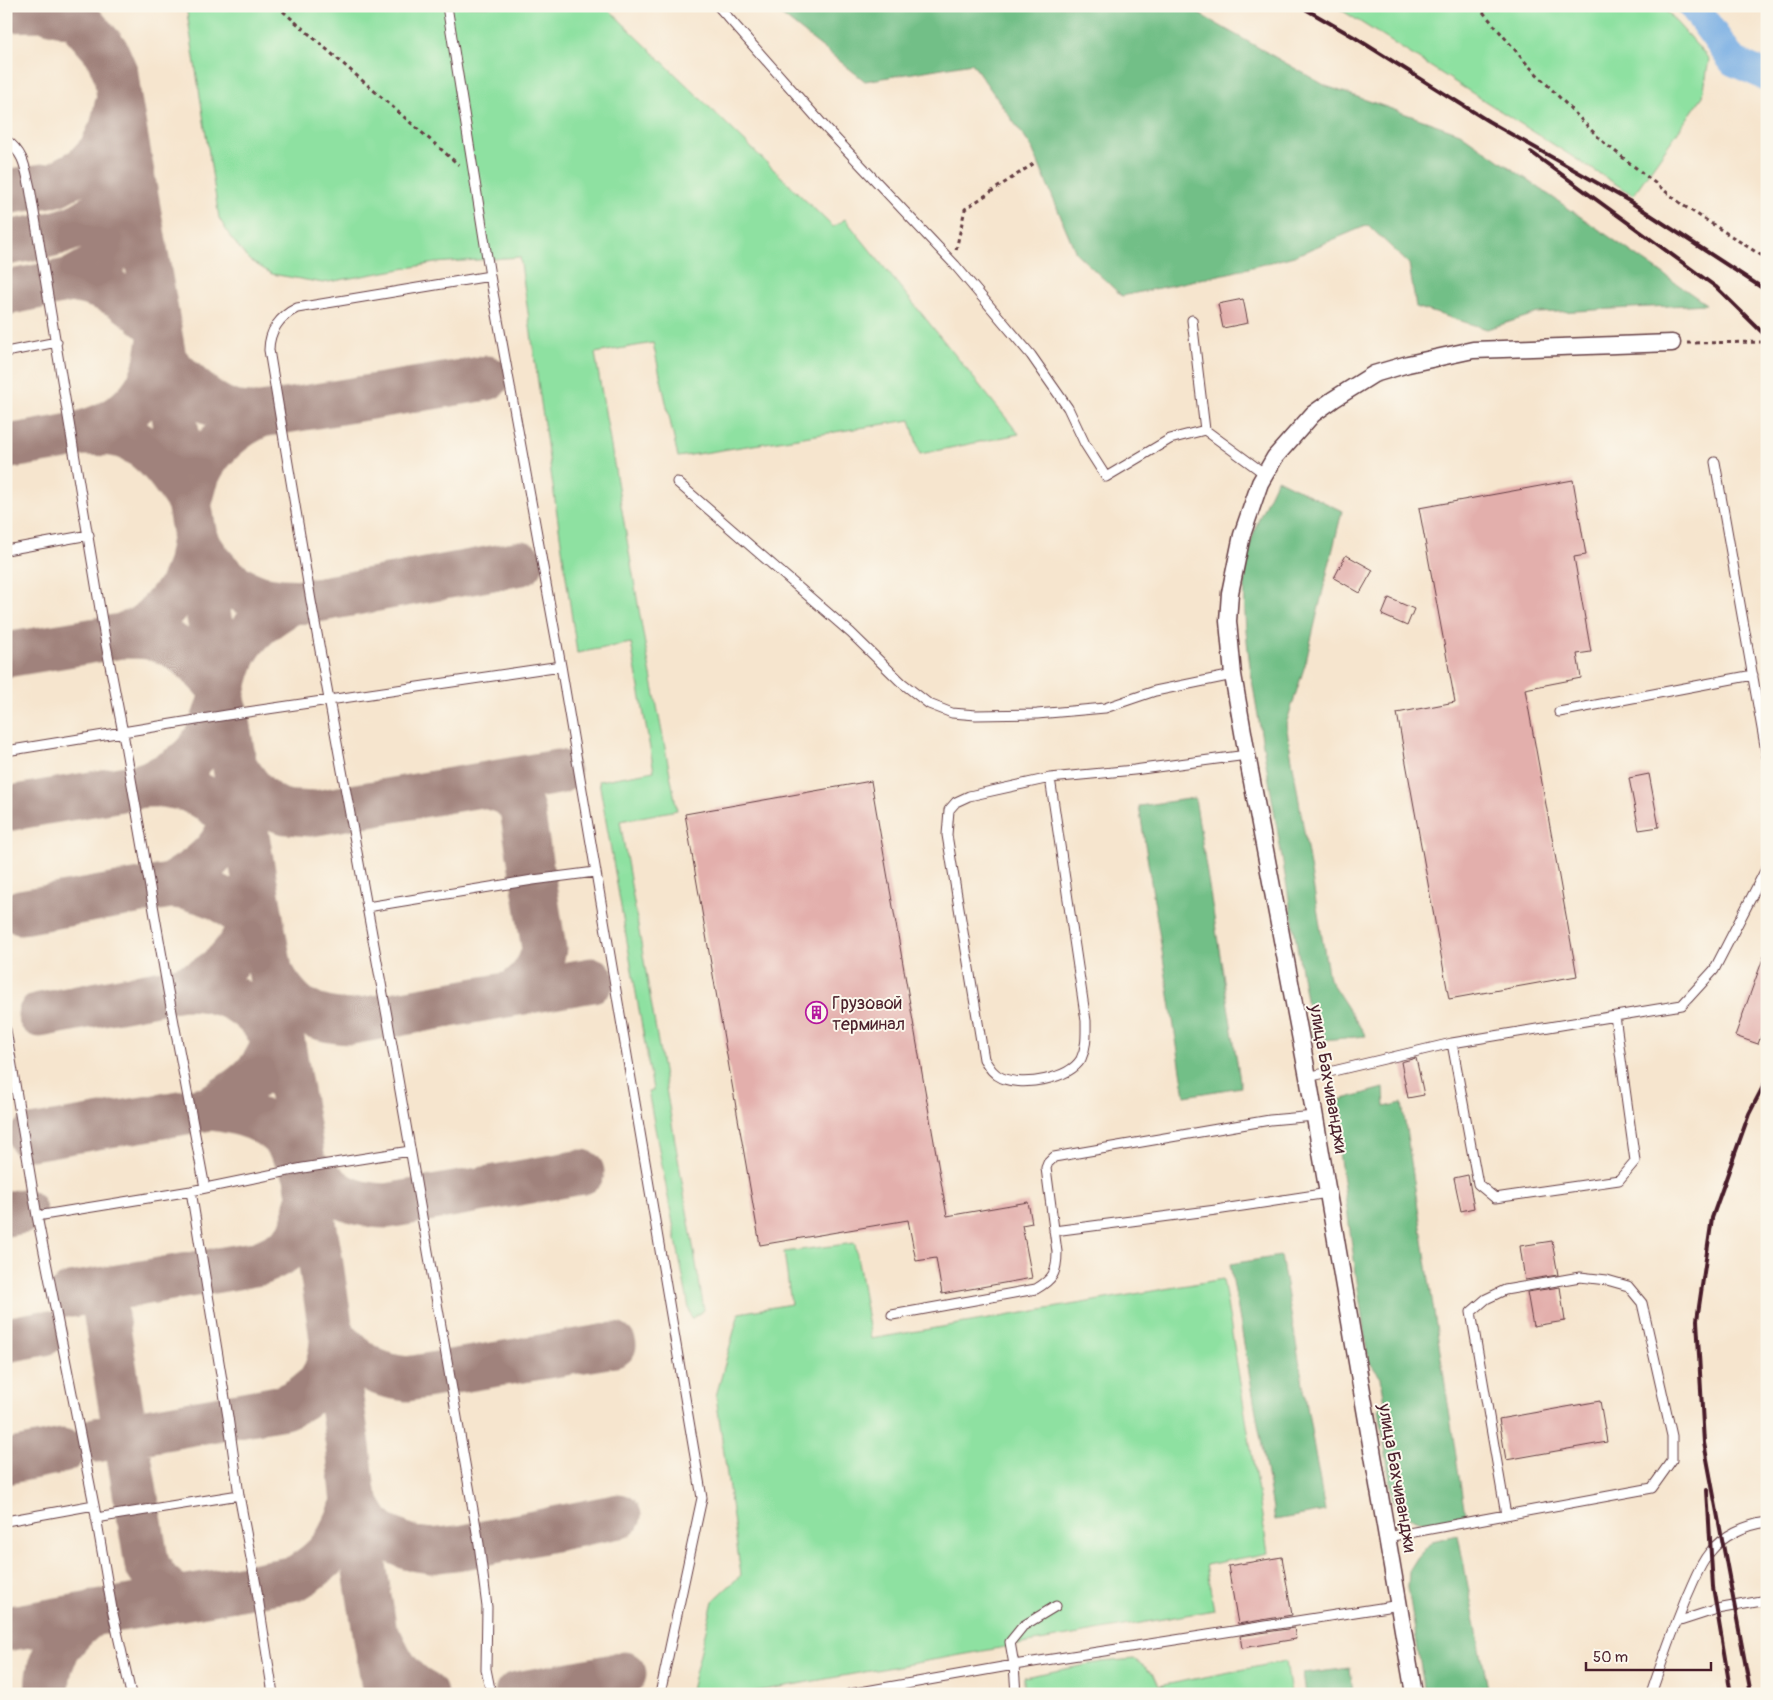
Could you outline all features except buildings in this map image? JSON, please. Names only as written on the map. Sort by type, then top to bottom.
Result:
[{"type":"street","name":"улица Бахчиванджи","points":[[1414,1694],[1315,1116],[1233,675],[1228,621],[1230,593],[1242,535],[1264,474],[1275,457],[1314,414],[1352,386],[1374,374],[1408,364],[1473,350],[1672,343]]},
{"type":"lane","points":[[447,6],[490,276],[562,666],[595,872],[702,1498],[660,1694]]},
{"type":"lane","points":[[718,6],[824,126],[955,265],[1031,355],[1068,408],[1085,444],[1106,477],[1170,439],[1204,430]]},
{"type":"lane","points":[[6,140],[14,146],[23,159],[30,188],[105,639],[205,1188]]},
{"type":"lane","points":[[490,276],[297,308],[288,313],[273,330],[269,341],[269,350],[311,601],[479,1544],[487,1607],[486,1669],[491,1694]]},
{"type":"lane","points":[[1192,320],[1204,430],[1264,474]]},
{"type":"lane","points":[[6,352],[57,342]]},
{"type":"lane","points":[[1716,462],[1767,757]]},
{"type":"lane","points":[[677,482],[851,633],[901,682],[929,704],[952,712],[976,715],[1037,714],[1105,708],[1155,691],[1233,675]]},
{"type":"lane","points":[[6,550],[89,535]]},
{"type":"lane","points":[[6,751],[562,666]]},
{"type":"lane","points":[[1559,712],[1753,675]]},
{"type":"lane","points":[[1050,778],[1086,1021],[1087,1043],[1080,1059],[1073,1068],[1060,1075],[1024,1082],[1003,1078],[991,1071],[984,1059],[947,835],[949,810],[956,802],[969,796],[1050,778],[1134,770],[1247,755]]},
{"type":"lane","points":[[1308,1077],[1452,1043],[1682,1004],[1714,970],[1767,867]]},
{"type":"lane","points":[[366,908],[533,880],[595,872]]},
{"type":"lane","points":[[1452,1043],[1478,1184],[1495,1198],[1619,1180],[1635,1161],[1614,1016]]},
{"type":"lane","points":[[6,1030],[37,1216],[94,1505],[112,1609],[131,1694]]},
{"type":"lane","points":[[892,1315],[1036,1289],[1048,1282],[1054,1273],[1057,1252],[1046,1168],[1054,1157],[1270,1120],[1315,1116]]},
{"type":"lane","points":[[37,1216],[191,1191],[303,1168],[410,1151]]},
{"type":"lane","points":[[191,1191],[227,1407],[239,1495],[256,1585],[273,1694]]},
{"type":"lane","points":[[1054,1231],[1328,1193]]},
{"type":"lane","points":[[1387,1537],[1506,1515],[1652,1488],[1672,1460],[1672,1436],[1642,1302],[1628,1286],[1607,1280],[1580,1277],[1505,1290],[1486,1299],[1471,1312],[1506,1515]]},
{"type":"lane","points":[[96,1518],[239,1495]]},
{"type":"lane","points":[[6,1521],[94,1505]]},
{"type":"lane","points":[[1651,1694],[1676,1622],[1698,1570],[1710,1551],[1722,1540],[1738,1530],[1767,1522]]},
{"type":"lane","points":[[1676,1622],[1716,1609],[1767,1600]]},
{"type":"lane","points":[[849,1694],[1014,1665],[1400,1605]]},
{"type":"lane","points":[[1016,1694],[1010,1642],[1023,1626],[1056,1606]]},
{"type":"path","points":[[276,6],[474,178]]},
{"type":"path","points":[[1478,6],[1526,63],[1602,141],[1684,206],[1767,259]]},
{"type":"path","points":[[955,265],[957,242],[965,209],[1036,162]]},
{"type":"path","points":[[1672,343],[1767,342]]},
{"type":"green space","points":[[186,6],[605,6],[833,227],[845,219],[1019,434],[920,454],[910,420],[678,457],[653,343],[595,353],[644,639],[677,810],[620,821],[704,1310],[691,1319],[648,1091],[653,1090],[599,781],[654,771],[631,643],[577,653],[520,257],[435,263],[323,283],[272,274],[249,260],[231,238],[219,218]]},
{"type":"green space","points":[[770,6],[1185,6],[1326,86],[1460,133],[1706,304],[1538,313],[1487,329],[1416,307],[1409,264],[1368,225],[1294,256],[1233,272],[1122,296],[1076,253],[1032,148],[972,63],[865,81]]},
{"type":"green space","points":[[1335,6],[1662,6],[1709,59],[1703,96],[1633,195]]},
{"type":"green space","points":[[1277,479],[1342,511],[1305,665],[1286,724],[1329,979],[1366,1036],[1313,1041],[1252,680],[1245,617],[1246,570],[1253,535]]},
{"type":"green space","points":[[1195,798],[1241,1087],[1185,1096],[1139,806]]},
{"type":"green space","points":[[1384,1088],[1385,1107],[1402,1103],[1465,1515],[1434,1522],[1425,1522],[1409,1516],[1393,1500],[1379,1409],[1385,1402],[1381,1378],[1368,1360],[1332,1102]]},
{"type":"green space","points":[[855,1243],[871,1339],[1223,1279],[1268,1553],[1206,1565],[1214,1610],[741,1694],[690,1694],[713,1601],[741,1575],[716,1396],[739,1313],[791,1304],[784,1252]]},
{"type":"green space","points":[[1281,1256],[1325,1511],[1275,1520],[1230,1264]]},
{"type":"green space","points":[[1458,1535],[1489,1694],[1425,1694],[1408,1587],[1409,1571],[1417,1558],[1432,1541]]},
{"type":"green space","points":[[1134,1659],[1153,1673],[1159,1686],[1286,1661],[1291,1694],[1024,1694],[1024,1677],[1101,1662]]},
{"type":"green space","points":[[1350,1668],[1353,1694],[1306,1694],[1303,1674]]},
{"type":"waterway","points":[[1693,6],[1733,61],[1767,76]]},
{"type":"taxiway","points":[[6,10],[44,9],[77,18],[106,51],[116,74],[320,1258],[348,1446],[354,1503],[385,1694]]},
{"type":"taxiway","points":[[6,192],[56,184],[84,169],[100,152],[112,128],[117,105]]},
{"type":"taxiway","points":[[6,243],[31,239],[71,228],[87,221],[101,210],[112,194],[120,174],[126,148]]},
{"type":"taxiway","points":[[6,293],[72,280],[95,267],[107,257],[127,229],[137,200]]},
{"type":"taxiway","points":[[72,280],[87,283],[120,296],[159,327]]},
{"type":"taxiway","points":[[6,447],[71,436],[111,422],[128,410],[142,395],[153,374],[160,340]]},
{"type":"taxiway","points":[[165,362],[212,404],[230,412],[249,415],[261,415],[487,378]]},
{"type":"taxiway","points":[[190,502],[199,472],[210,454],[234,431],[261,415]]},
{"type":"taxiway","points":[[83,433],[111,434],[135,442],[146,449],[164,466],[187,498]]},
{"type":"taxiway","points":[[6,655],[121,636],[145,627],[180,589],[189,566],[194,539]]},
{"type":"taxiway","points":[[197,542],[219,572],[243,591],[258,597],[291,602],[311,601],[521,563]]},
{"type":"taxiway","points":[[144,785],[177,769],[198,750],[212,725],[229,668],[245,638],[258,625],[290,603]]},
{"type":"taxiway","points":[[121,636],[148,637],[171,644],[190,657],[223,691]]},
{"type":"taxiway","points":[[236,768],[251,789],[270,806],[286,812],[310,814],[558,772]]},
{"type":"taxiway","points":[[6,809],[144,785],[164,785],[187,789],[222,809],[233,820],[249,847]]},
{"type":"taxiway","points":[[482,785],[510,795],[522,810],[544,949],[534,974],[514,993]]},
{"type":"taxiway","points":[[170,886],[196,869],[216,850],[230,827],[235,812],[237,796]]},
{"type":"taxiway","points":[[21,912],[170,886],[186,888],[215,896],[227,903],[248,922],[264,950]]},
{"type":"taxiway","points":[[183,988],[208,977],[234,954],[246,934],[255,900]]},
{"type":"taxiway","points":[[271,973],[286,996],[303,1010],[324,1019],[351,1022],[592,980]]},
{"type":"taxiway","points":[[40,1015],[183,988],[201,989],[231,997],[255,1014],[275,1037],[284,1052]]},
{"type":"taxiway","points":[[210,1108],[244,1085],[264,1063],[271,1049],[278,1016]]},
{"type":"taxiway","points":[[31,1138],[210,1108],[241,1114],[270,1126],[285,1140],[304,1170]]},
{"type":"taxiway","points":[[304,1165],[332,1190],[350,1200],[387,1206],[582,1172]]},
{"type":"taxiway","points":[[71,1295],[260,1263],[284,1251],[297,1238],[304,1221],[309,1195]]},
{"type":"taxiway","points":[[6,1214],[24,1211]]},
{"type":"taxiway","points":[[117,1287],[108,1297],[105,1310],[147,1565],[158,1582],[176,1598]]},
{"type":"taxiway","points":[[6,1340],[44,1333]]},
{"type":"taxiway","points":[[331,1334],[348,1352],[372,1370],[407,1379],[614,1345]]},
{"type":"taxiway","points":[[96,1440],[284,1407],[305,1396],[320,1382],[328,1364],[332,1341]]},
{"type":"taxiway","points":[[6,1462],[62,1451]]},
{"type":"taxiway","points":[[354,1496],[369,1524],[382,1536],[410,1548],[431,1551],[464,1547],[619,1516]]},
{"type":"taxiway","points":[[6,1629],[296,1578],[318,1563],[333,1546],[344,1527],[354,1503]]},
{"type":"taxiway","points":[[48,1694],[48,1681],[53,1658],[66,1638],[83,1620],[93,1613]]},
{"type":"taxiway","points":[[381,1641],[398,1672],[410,1684],[425,1694]]},
{"type":"taxiway","points":[[517,1694],[624,1674]]},
{"type":"railway","points":[[1300,6],[1354,37],[1488,121],[1629,201],[1767,291]]},
{"type":"railway","points":[[1531,152],[1716,287],[1767,337]]},
{"type":"railway","points":[[1751,1694],[1704,1443],[1697,1320],[1712,1218],[1749,1114],[1767,1079]]},
{"type":"railway","points":[[1707,1490],[1713,1587],[1731,1694]]},
{"type":"place","name":"Грузовой терминал","points":[[816,1013]]}]
